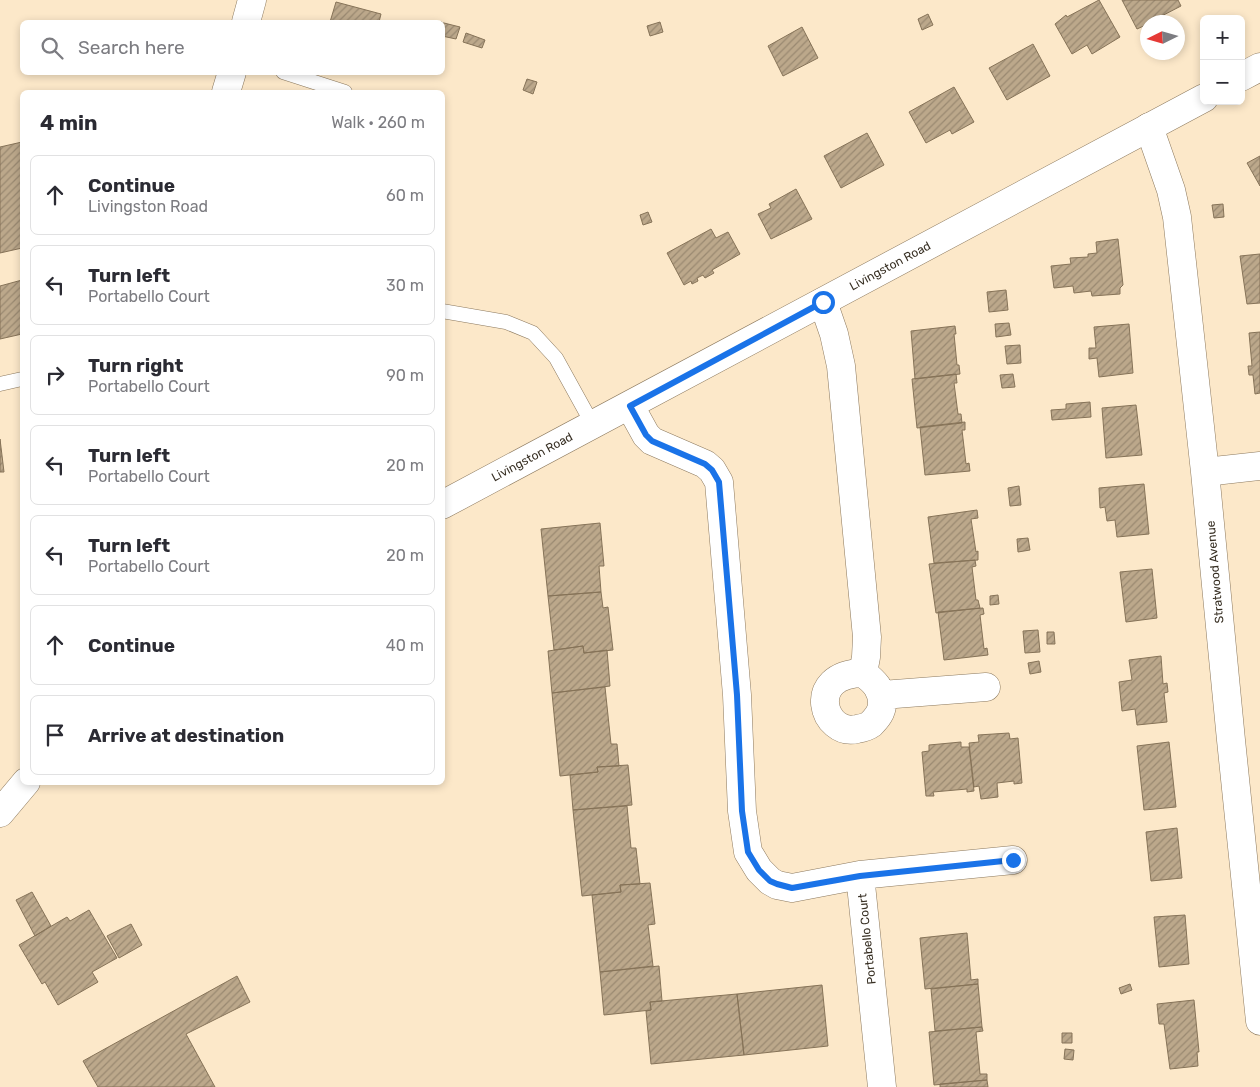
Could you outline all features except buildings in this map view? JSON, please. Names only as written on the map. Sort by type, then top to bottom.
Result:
[{"type":"street","points":[[247,20],[252,0]]},
{"type":"street","points":[[1245,76],[1260,67]]},
{"type":"street","points":[[227,90],[231,75]]},
{"type":"street","name":"Livingston Road","points":[[445,503],[1200,100]]},
{"type":"street","name":"Stratwood Avenue","points":[[1149,127],[1171,190],[1177,217],[1206,472],[1230,730],[1256,937],[1260,1021]]},
{"type":"street","points":[[823,302],[834,334],[841,366],[867,637],[863,673]]},
{"type":"street","name":"Portabello Court","points":[[630,406],[646,435],[652,441],[705,464],[712,470],[719,482],[737,695],[742,811],[750,858],[762,875],[770,881],[785,887],[799,887],[860,876],[882,1087]]},
{"type":"street","points":[[1206,472],[1260,466]]},
{"type":"street","points":[[850,673],[863,673],[875,682],[882,696],[882,708],[877,718],[868,726],[851,730],[834,723],[825,708],[825,696],[830,685],[839,677],[850,673]]},
{"type":"street","points":[[882,696],[986,687]]},
{"type":"street","points":[[0,813],[23,785]]},
{"type":"street","points":[[860,876],[1013,860]]},
{"type":"lane","points":[[293,75],[339,90]]},
{"type":"lane","points":[[445,312],[506,322],[534,333],[556,358],[593,425]]},
{"type":"lane","points":[[0,384],[20,379]]},
{"type":"route","points":[[823,302],[630,406],[646,435],[652,441],[705,464],[717,476],[719,482],[737,695],[742,811],[748,852],[762,875],[770,881],[792,888],[860,876],[1013,860]]}]
